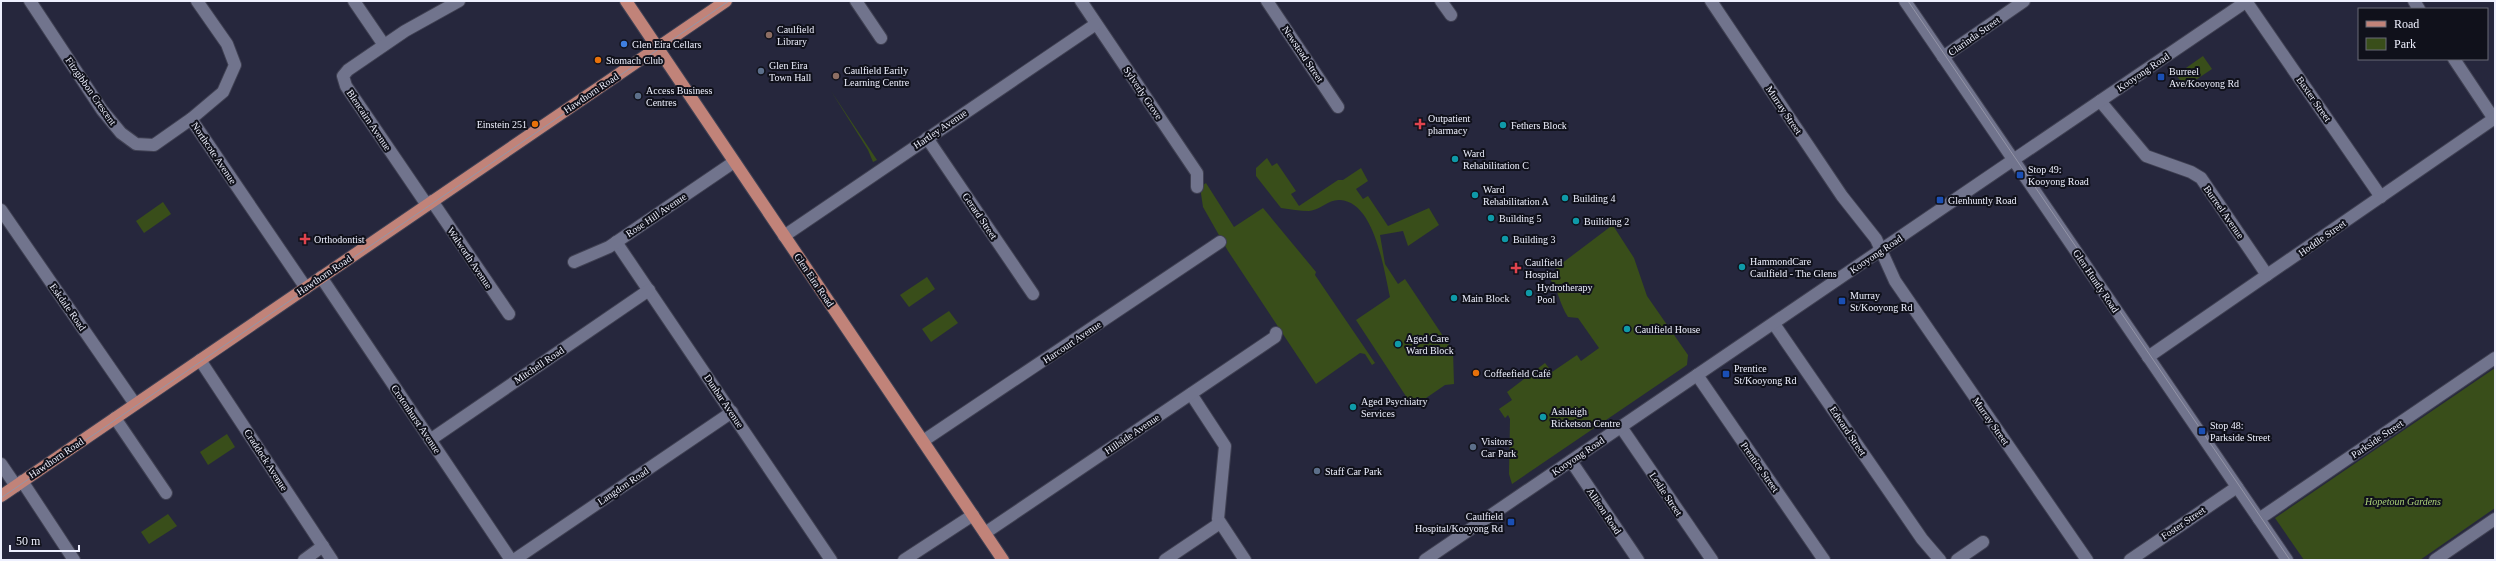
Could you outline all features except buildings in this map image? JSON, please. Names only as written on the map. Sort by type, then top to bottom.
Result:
[{"type":"main road","name":"Glen Eira Road","points":[[626,1],[1003,560]]},
{"type":"main road","name":"Hawthorn Road","points":[[1,496],[726,1]]},
{"type":"street","name":"Fitzgibbon Crescent","points":[[30,1],[102,110],[121,133],[136,144],[154,145],[191,119]]},
{"type":"street","name":"Northcote Avenue","points":[[197,1],[228,44],[235,65],[223,92],[191,119],[306,288]]},
{"type":"street","points":[[354,1],[384,45]]},
{"type":"street","name":"Blencairn Avenue","points":[[429,203],[344,83],[343,76],[348,70],[384,45],[460,1]]},
{"type":"street","points":[[856,1],[881,38]]},
{"type":"street","name":"Sylverly Grove","points":[[1080,1],[1197,173],[1197,187]]},
{"type":"street","name":"Newstead Street","points":[[1267,1],[1338,107]]},
{"type":"street","points":[[1441,1],[1451,15]]},
{"type":"street","name":"Murray Street","points":[[1711,1],[1858,219],[1878,253],[1885,271],[1895,282],[2087,560]]},
{"type":"street","name":"Glen Huntly Road","points":[[1905,1],[2287,560]]},
{"type":"street","name":"Clarinda Street","points":[[1943,57],[2024,1]]},
{"type":"street","name":"Kooyong Road","points":[[1425,560],[2014,161],[2247,1]]},
{"type":"street","name":"Baxter Street","points":[[2247,1],[2381,196]]},
{"type":"street","name":"Hartley Avenue","points":[[784,236],[1096,24]]},
{"type":"street","points":[[2455,60],[2495,118]]},
{"type":"street","name":"Burreel Avenue","points":[[2104,99],[2131,137],[2150,159],[2191,172],[2200,178],[2267,275]]},
{"type":"street","name":"Hoddle Street","points":[[2148,357],[2495,118]]},
{"type":"street","name":"Gerard Street","points":[[927,138],[1033,294]]},
{"type":"street","name":"Rose Hill Avenue","points":[[574,262],[616,242],[734,162]]},
{"type":"street","name":"Walworth Avenue","points":[[429,203],[509,314]]},
{"type":"street","name":"Eskdale Road","points":[[1,210],[135,404]]},
{"type":"street","name":"Dunbar Avenue","points":[[616,242],[831,560]]},
{"type":"street","name":"Harcourt Avenue","points":[[923,441],[1220,242]]},
{"type":"street","name":"Crotonhurst Avenue","points":[[321,277],[511,560]]},
{"type":"street","name":"Mitchell Road","points":[[430,440],[649,290]]},
{"type":"street","name":"Edward Street","points":[[1774,324],[1922,539],[1940,560]]},
{"type":"street","name":"Hillside Avenue","points":[[985,533],[1275,337],[1276,332]]},
{"type":"street","name":"Parkside Street","points":[[2259,519],[2495,358]]},
{"type":"street","name":"Craddock Avenue","points":[[200,360],[332,560]]},
{"type":"street","name":"Prentice Street","points":[[1697,375],[1824,560]]},
{"type":"street","points":[[1191,394],[1226,450],[1218,508],[1220,523],[1245,560]]},
{"type":"street","name":"Langdon Road","points":[[514,560],[732,412]]},
{"type":"street","points":[[115,418],[166,493]]},
{"type":"street","name":"Leslie Street","points":[[1621,427],[1712,560]]},
{"type":"street","name":"Allison Road","points":[[1571,461],[1638,560]]},
{"type":"street","points":[[1,464],[19,484],[74,560]]},
{"type":"street","name":"Foster Street","points":[[2130,560],[2237,487]]},
{"type":"street","points":[[904,560],[972,515]]},
{"type":"street","points":[[2435,560],[2495,519]]},
{"type":"street","points":[[1165,560],[1220,523]]},
{"type":"street","name":"Edward Street","points":[[1922,539],[1932,560]]},
{"type":"street","points":[[1957,560],[1983,542]]},
{"type":"street","points":[[304,560],[323,546]]},
{"type":"green space","points":[[2203,56],[2212,69],[2185,87],[2176,75]]},
{"type":"green space","points":[[831,91],[877,160],[873,162],[868,150]]},
{"type":"green space","points":[[1267,158],[1272,166],[1277,163],[1296,191],[1291,194],[1299,206],[1338,180],[1343,180],[1361,168],[1368,181],[1356,189],[1363,199],[1368,196],[1388,226],[1429,208],[1439,225],[1408,246],[1403,231],[1380,235],[1385,264],[1398,284],[1405,279],[1453,351],[1454,384],[1445,385],[1413,407],[1356,320],[1390,297],[1381,255],[1370,225],[1362,212],[1352,204],[1340,200],[1332,201],[1317,209],[1309,211],[1281,208],[1256,176],[1256,168]]},
{"type":"green space","points":[[1206,183],[1234,227],[1263,208],[1316,272],[1315,275],[1375,363],[1372,365],[1365,354],[1360,353],[1316,384],[1228,251],[1203,207],[1200,187]]},
{"type":"green space","points":[[163,202],[171,214],[144,233],[136,221]]},
{"type":"green space","points":[[1610,227],[1614,227],[1634,258],[1647,296],[1688,355],[1687,365],[1512,484],[1509,474],[1510,419],[1508,415],[1505,418],[1499,409],[1512,400],[1507,392],[1545,363],[1552,372],[1577,355],[1581,361],[1599,348],[1578,318],[1568,317],[1550,279],[1557,267]]},
{"type":"green space","points":[[927,277],[935,289],[909,307],[900,295]]},
{"type":"green space","points":[[949,311],[958,323],[931,342],[922,329]]},
{"type":"green space","name":"Hopetoun Gardens","points":[[2495,368],[2495,508],[2420,560],[2304,560],[2275,518]]},
{"type":"green space","points":[[227,434],[235,447],[208,465],[200,452]]},
{"type":"green space","points":[[168,514],[177,526],[149,544],[141,532]]},
{"type":"tram line","points":[[1,498],[729,1]]},
{"type":"tram line","points":[[1908,1],[2290,560]]},
{"type":"place","name":"Caulfield Library","points":[[769,35]]},
{"type":"place","name":"Glen Eira Cellars","points":[[624,44]]},
{"type":"place","name":"Stomach Club","points":[[598,60]]},
{"type":"place","name":"Glen Eira Town Hall","points":[[761,71]]},
{"type":"place","name":"Caulfield Earily Learning Centre","points":[[836,76]]},
{"type":"place","name":"Burreel Ave/Kooyong Rd","points":[[2161,77]]},
{"type":"place","name":"Access Business Centres","points":[[638,96]]},
{"type":"place","name":"Einstein 251","points":[[535,124]]},
{"type":"place","name":"Outpatient pharmacy","points":[[1420,124]]},
{"type":"place","name":"Fethers Block","points":[[1503,125]]},
{"type":"place","name":"Ward Rehabilitation C","points":[[1455,159]]},
{"type":"place","name":"Stop 49: Kooyong Road","points":[[2020,175]]},
{"type":"place","name":"Ward Rehabilitation A","points":[[1475,195]]},
{"type":"place","name":"Building 4","points":[[1565,198]]},
{"type":"place","name":"Glenhuntly Road","points":[[1940,200]]},
{"type":"place","name":"Building 5","points":[[1491,218]]},
{"type":"place","name":"Builiding 2","points":[[1576,221]]},
{"type":"place","name":"Orthodontist","points":[[305,239]]},
{"type":"place","name":"Building 3","points":[[1505,239]]},
{"type":"place","name":"HammondCare Caulfield - The Glens","points":[[1742,267]]},
{"type":"place","name":"Caulfield Hospital","points":[[1516,268]]},
{"type":"place","name":"Hydrotherapy Pool","points":[[1529,293]]},
{"type":"place","name":"Main Block","points":[[1454,298]]},
{"type":"place","name":"Murray St/Kooyong Rd","points":[[1842,301]]},
{"type":"place","name":"Caulfield House","points":[[1627,329]]},
{"type":"place","name":"Aged Care Ward Block","points":[[1398,344]]},
{"type":"place","name":"Coffeefield Café","points":[[1476,373]]},
{"type":"place","name":"Prentice St/Kooyong Rd","points":[[1726,374]]},
{"type":"place","name":"Aged Psychiatry Services","points":[[1353,407]]},
{"type":"place","name":"Ashleigh Ricketson Centre","points":[[1543,417]]},
{"type":"place","name":"Stop 48: Parkside Street","points":[[2202,431]]},
{"type":"place","name":"Visitors Car Park","points":[[1473,447]]},
{"type":"place","name":"Staff Car Park","points":[[1317,471]]},
{"type":"place","name":"Caulfield Hospital/Kooyong Rd","points":[[1511,522]]}]
